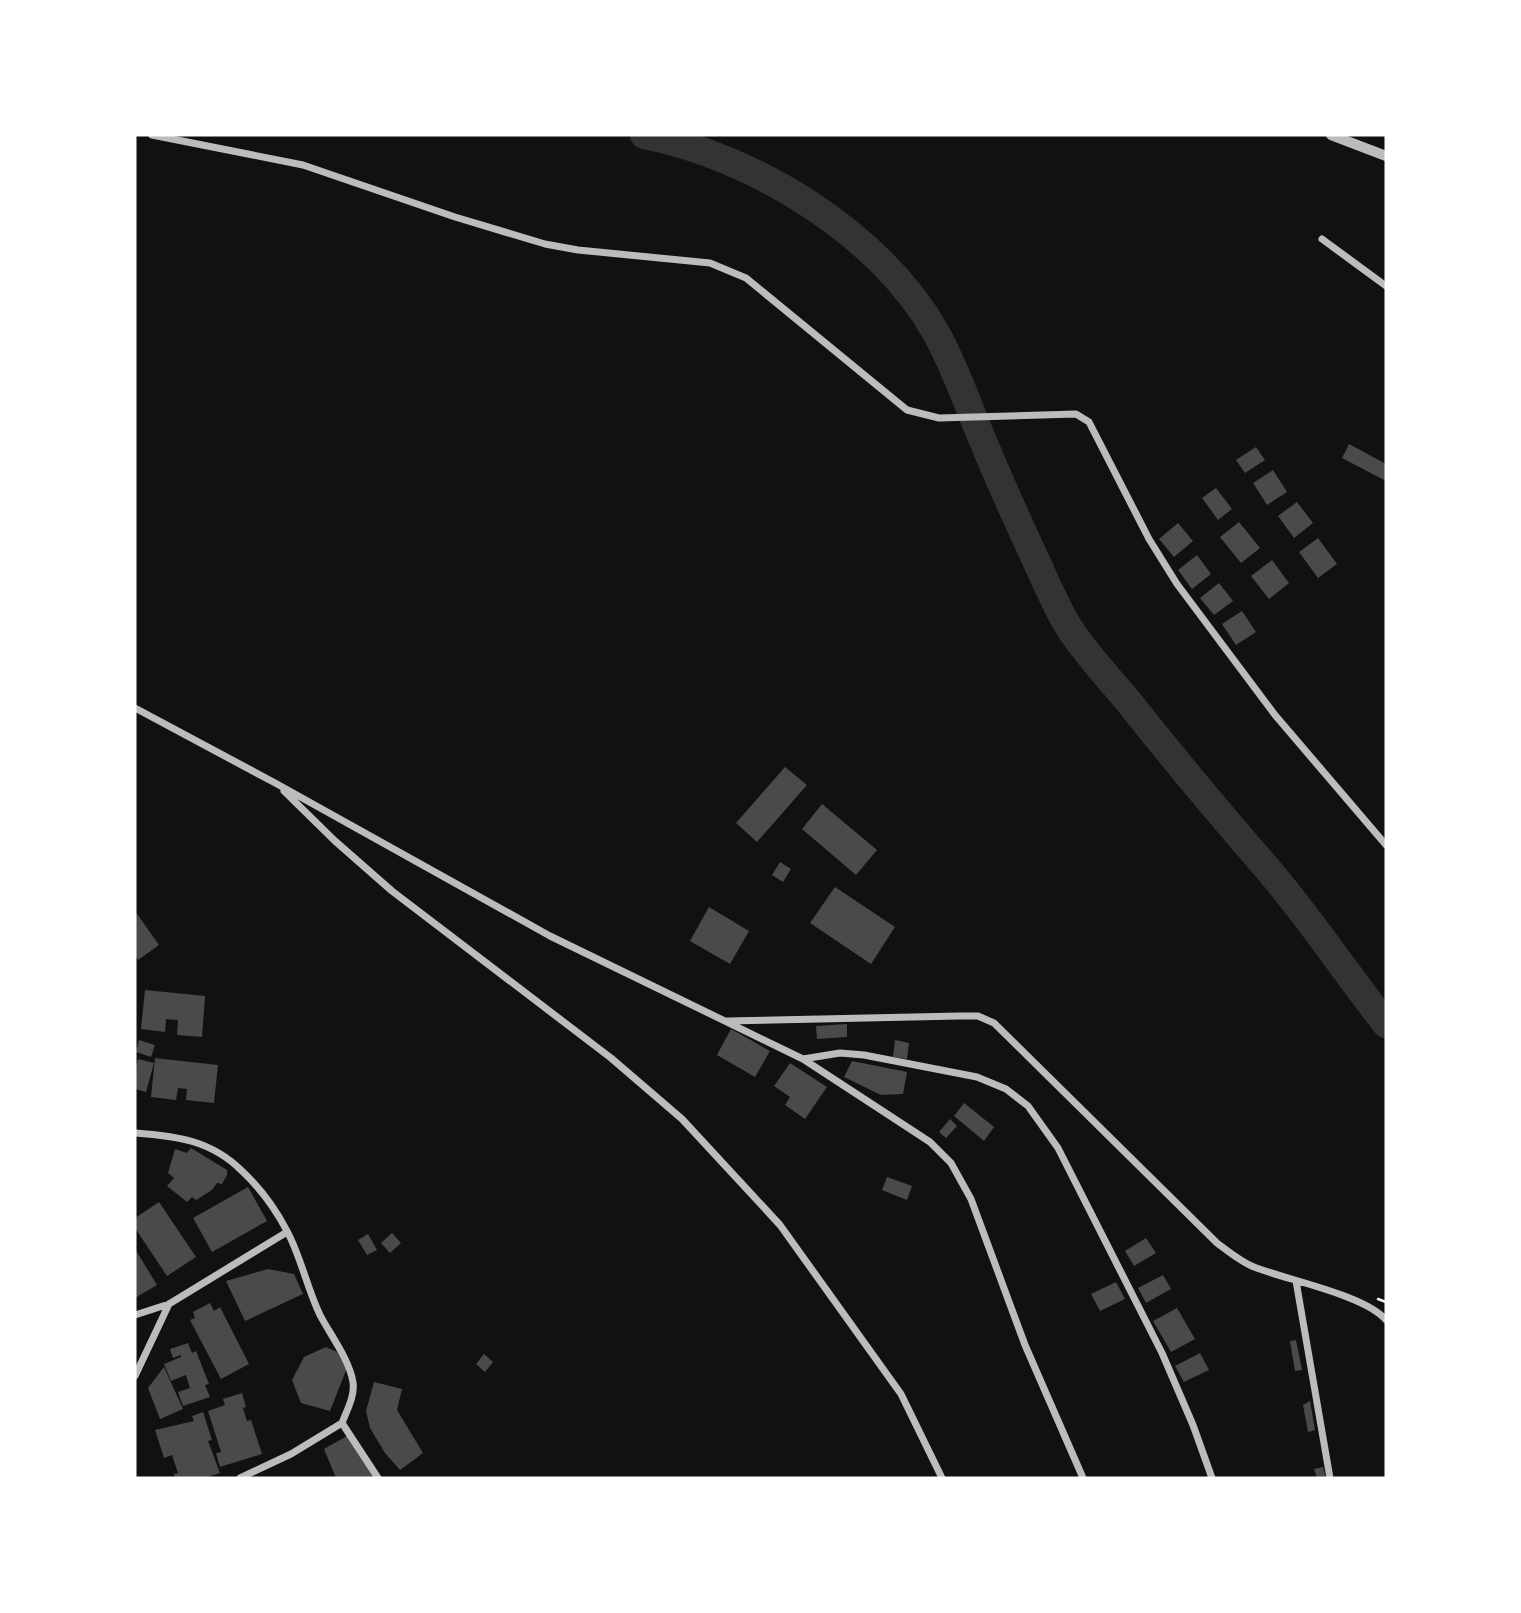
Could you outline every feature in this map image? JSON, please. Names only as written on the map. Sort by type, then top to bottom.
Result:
[{"type":"street","points":[[152,135],[303,165],[455,217],[545,244],[578,250],[710,263],[724,268],[746,278],[907,410],[939,418],[1076,414],[1089,422],[1149,539],[1177,584],[1275,715],[1386,845]]},
{"type":"street","points":[[1331,135],[1386,156]]},
{"type":"street","points":[[1322,239],[1386,286]]},
{"type":"street","points":[[135,708],[551,936],[803,1059],[930,1142],[951,1163],[971,1199],[1025,1345],[1083,1478]]},
{"type":"street","points":[[277,784],[335,841],[392,891],[611,1058],[682,1119],[780,1225],[901,1394],[942,1478]]},
{"type":"street","points":[[727,1021],[978,1016],[994,1023],[1217,1243],[1250,1266],[1370,1308],[1386,1320]]},
{"type":"street","points":[[803,1059],[840,1053],[864,1055],[977,1077],[1006,1089],[1028,1106],[1058,1148],[1162,1353],[1194,1425],[1212,1478]]},
{"type":"street","points":[[135,1133],[180,1136],[213,1149],[242,1170],[267,1200],[288,1232],[320,1314],[351,1373],[354,1386],[342,1423],[291,1454],[240,1478]]},
{"type":"street","points":[[135,1315],[169,1304],[288,1232]]},
{"type":"street","points":[[1296,1281],[1330,1478]]},
{"type":"street","points":[[135,1376],[169,1304]]},
{"type":"street","points":[[342,1423],[378,1478]]},
{"type":"building","points":[[1349,444],[1386,464],[1386,481],[1342,458]]},
{"type":"building","points":[[1256,447],[1265,460],[1245,473],[1236,460]]},
{"type":"building","points":[[1273,470],[1287,492],[1267,505],[1253,483]]},
{"type":"building","points":[[1216,488],[1232,509],[1218,520],[1202,498]]},
{"type":"building","points":[[1297,502],[1313,523],[1294,538],[1278,516]]},
{"type":"building","points":[[1239,522],[1260,548],[1241,563],[1220,537]]},
{"type":"building","points":[[1178,523],[1193,541],[1174,557],[1159,539]]},
{"type":"building","points":[[1318,538],[1337,564],[1318,578],[1299,552]]},
{"type":"building","points":[[1197,555],[1211,574],[1192,589],[1178,570]]},
{"type":"building","points":[[1272,560],[1289,583],[1269,599],[1251,576]]},
{"type":"building","points":[[1219,583],[1233,601],[1214,615],[1200,598]]},
{"type":"building","points":[[1242,611],[1256,632],[1236,645],[1222,624]]},
{"type":"building","points":[[785,767],[807,785],[757,842],[736,823]]},
{"type":"building","points":[[822,804],[877,850],[856,875],[802,829]]},
{"type":"building","points":[[780,862],[791,869],[783,882],[772,875]]},
{"type":"building","points":[[835,887],[895,927],[871,964],[810,923]]},
{"type":"building","points":[[709,907],[749,931],[730,964],[690,941]]},
{"type":"building","points":[[135,911],[159,945],[138,960],[135,955]]},
{"type":"building","points":[[145,990],[205,996],[202,1037],[177,1035],[178,1020],[166,1019],[165,1032],[141,1029]]},
{"type":"building","points":[[847,1024],[847,1037],[817,1039],[816,1026]]},
{"type":"building","points":[[731,1029],[770,1051],[755,1077],[717,1055]]},
{"type":"building","points":[[139,1040],[155,1045],[151,1057],[136,1052]]},
{"type":"building","points":[[895,1040],[909,1043],[907,1059],[893,1057]]},
{"type":"building","points":[[155,1058],[218,1065],[214,1103],[186,1100],[187,1089],[178,1088],[176,1100],[151,1097]]},
{"type":"building","points":[[138,1059],[154,1063],[146,1092],[135,1089]]},
{"type":"building","points":[[852,1061],[907,1072],[903,1094],[881,1095],[844,1077]]},
{"type":"building","points":[[790,1063],[827,1087],[805,1119],[785,1105],[790,1097],[774,1086]]},
{"type":"building","points":[[964,1103],[994,1127],[984,1141],[954,1116]]},
{"type":"building","points":[[950,1119],[957,1126],[946,1138],[939,1132]]},
{"type":"building","points":[[191,1148],[227,1170],[227,1175],[222,1184],[217,1183],[212,1190],[196,1200],[192,1197],[187,1202],[167,1186],[174,1178],[168,1173],[175,1149],[187,1153]]},
{"type":"building","points":[[887,1177],[912,1186],[907,1200],[882,1190]]},
{"type":"building","points":[[248,1187],[267,1221],[212,1252],[193,1218]]},
{"type":"building","points":[[159,1202],[196,1257],[167,1276],[135,1228],[135,1218]]},
{"type":"building","points":[[392,1233],[401,1243],[390,1253],[381,1243]]},
{"type":"building","points":[[368,1234],[377,1250],[367,1255],[358,1240]]},
{"type":"building","points":[[1146,1238],[1156,1253],[1134,1266],[1125,1251]]},
{"type":"building","points":[[135,1249],[157,1285],[135,1298]]},
{"type":"building","points":[[268,1269],[294,1274],[303,1294],[245,1321],[226,1281]]},
{"type":"building","points":[[1163,1275],[1171,1289],[1146,1303],[1138,1288]]},
{"type":"building","points":[[1116,1282],[1125,1299],[1100,1311],[1091,1294]]},
{"type":"building","points":[[210,1303],[214,1311],[220,1307],[249,1364],[221,1379],[190,1320],[195,1318],[193,1312]]},
{"type":"building","points":[[1177,1308],[1195,1339],[1171,1352],[1153,1321]]},
{"type":"building","points":[[1296,1340],[1302,1370],[1295,1371],[1290,1341]]},
{"type":"building","points":[[188,1343],[192,1353],[196,1351],[209,1384],[205,1385],[210,1397],[183,1406],[178,1392],[190,1388],[186,1375],[171,1381],[164,1364],[181,1357],[173,1358],[170,1349]]},
{"type":"building","points":[[326,1347],[337,1352],[347,1368],[330,1411],[301,1403],[292,1380],[304,1357]]},
{"type":"building","points":[[1200,1353],[1209,1370],[1184,1382],[1175,1366]]},
{"type":"building","points":[[484,1354],[493,1362],[485,1372],[476,1364]]},
{"type":"building","points":[[164,1367],[183,1409],[160,1419],[148,1388]]},
{"type":"building","points":[[374,1382],[402,1389],[397,1410],[423,1453],[400,1470],[385,1453],[370,1428],[366,1411]]},
{"type":"building","points":[[242,1393],[247,1421],[251,1420],[262,1454],[220,1467],[216,1453],[221,1452],[208,1411],[225,1405],[223,1399]]},
{"type":"building","points":[[1310,1401],[1315,1430],[1308,1432],[1303,1405]]},
{"type":"building","points":[[203,1412],[212,1440],[208,1441],[220,1473],[204,1478],[175,1478],[174,1474],[178,1473],[172,1455],[164,1458],[155,1430],[194,1421],[192,1416]]},
{"type":"building","points":[[347,1436],[374,1478],[336,1478],[324,1449]]},
{"type":"building","points":[[1323,1467],[1326,1478],[1317,1478],[1314,1469]]},
{"type":"waterway","points":[[644,135],[686,145],[728,161],[810,204],[882,262],[911,296],[948,356],[1009,502],[1068,626],[1097,665],[1282,886],[1386,1024]]}]
